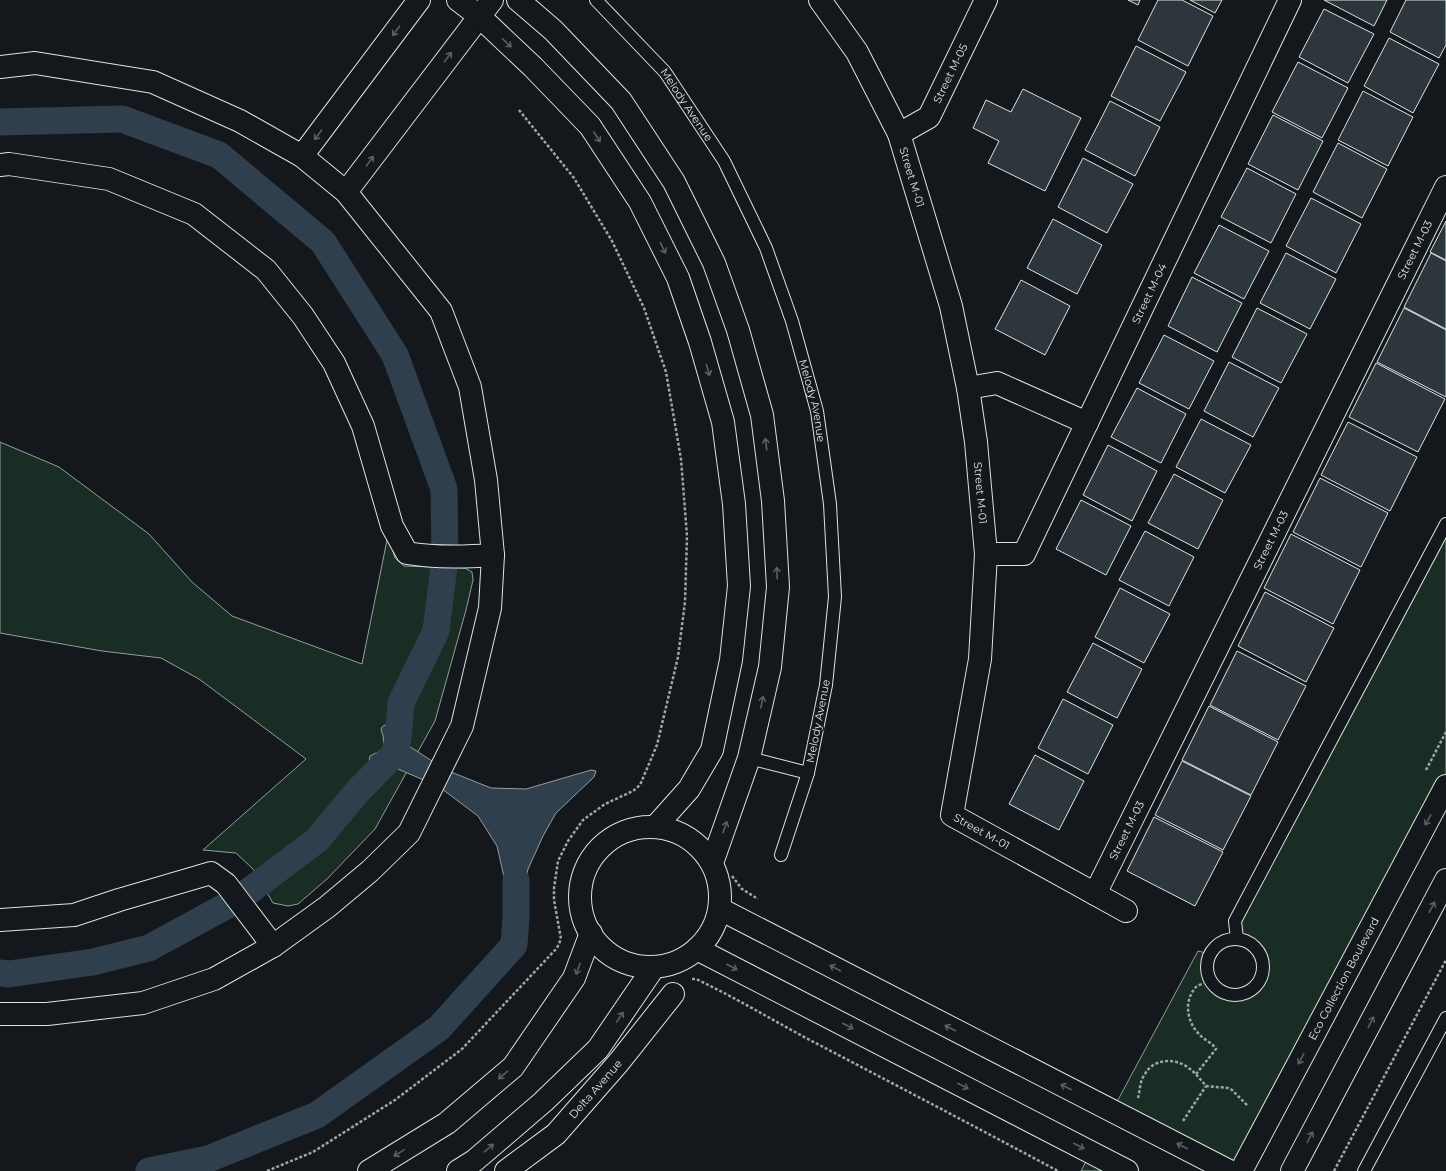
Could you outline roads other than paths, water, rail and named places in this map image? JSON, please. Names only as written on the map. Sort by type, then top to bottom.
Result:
[{"type":"street","points":[[302,156],[419,0]]},
{"type":"street","points":[[458,0],[486,8],[533,67],[590,126],[640,202],[678,278],[700,342],[723,422],[734,504],[738,586],[731,660],[712,750],[689,789],[655,827]]},
{"type":"street","points":[[518,0],[553,30],[621,101],[674,182],[714,263],[738,330],[762,415],[774,501],[778,587],[770,667],[749,758],[712,863]]},
{"type":"street","name":"Street M-01","points":[[820,0],[857,52],[899,134],[951,306],[968,388],[976,442],[986,554],[980,660],[952,814],[1126,911]]},
{"type":"street","name":"Street M-05","points":[[899,134],[929,117],[986,0]]},
{"type":"street","name":"Street M-04","points":[[986,554],[1024,554],[1290,0]]},
{"type":"street","points":[[346,192],[486,8]]},
{"type":"street","points":[[0,67],[35,63],[153,82],[240,121],[302,156],[346,192],[441,311],[470,387],[486,480],[493,555],[490,608],[462,726],[409,833],[370,871],[328,907],[274,946],[214,979],[143,1003],[46,1014],[0,1014]]},
{"type":"street","points":[[0,165],[9,164],[109,179],[194,214],[266,270],[303,316],[334,363],[363,426],[392,526],[407,553],[422,555],[493,555]]},
{"type":"street","name":"Street M-03","points":[[1095,894],[1446,187]]},
{"type":"street","points":[[968,388],[997,383],[1087,423]]},
{"type":"street","name":"Eco Collection Boulevard","points":[[1241,1171],[1446,786]]},
{"type":"street","points":[[639,827],[655,827],[674,830],[686,836],[698,846],[712,863],[718,878],[720,909],[711,932],[697,949],[677,962],[654,967],[640,967],[616,958],[601,946],[588,929],[581,908],[581,886],[588,865],[600,847],[618,834],[639,827]]},
{"type":"street","points":[[0,920],[74,916],[119,900],[211,873],[226,884],[274,946]]},
{"type":"street","points":[[1292,1171],[1446,880]]},
{"type":"street","points":[[720,909],[1229,1171]]},
{"type":"street","points":[[369,1171],[447,1123],[512,1067],[574,978],[591,933]]},
{"type":"street","points":[[697,949],[1127,1171]]},
{"type":"street","points":[[458,1171],[474,1161],[543,1102],[598,1049],[654,967]]},
{"type":"street","name":"Delta Avenue","points":[[506,1171],[556,1134],[619,1062],[673,994]]},
{"type":"lane","name":"Melody Avenue","points":[[596,0],[665,72],[724,161],[766,248],[792,321],[817,411],[830,504],[835,597],[826,685],[808,773],[781,855]]},
{"type":"lane","points":[[1237,939],[1235,921],[1446,524]]},
{"type":"lane","points":[[749,758],[808,773]]},
{"type":"lane","points":[[1228,939],[1237,939],[1244,940],[1253,945],[1259,952],[1263,962],[1263,972],[1259,983],[1252,990],[1236,996],[1218,990],[1210,981],[1207,971],[1207,964],[1213,949],[1221,942],[1228,939]]},
{"type":"lane","points":[[1364,1171],[1446,1018]]},
{"type":"lane","points":[[598,1049],[619,1062]]},
{"type":"water","points":[[385,725],[389,725],[394,729],[398,739],[446,770],[491,788],[526,789],[591,770],[596,771],[594,777],[556,813],[543,836],[528,869],[519,911],[516,917],[512,912],[497,846],[478,816],[438,786],[386,764],[377,765],[369,761],[370,756],[380,751],[384,747],[381,730]]},
{"type":"waterway","points":[[0,122],[122,119],[219,155],[323,242],[395,355],[444,489],[445,558],[436,631],[401,703],[398,739],[395,753],[358,791],[317,840],[237,900],[149,948],[93,962],[9,974],[0,973]]},
{"type":"waterway","points":[[149,1171],[208,1159],[317,1115],[439,1028],[514,945],[516,880]]}]
